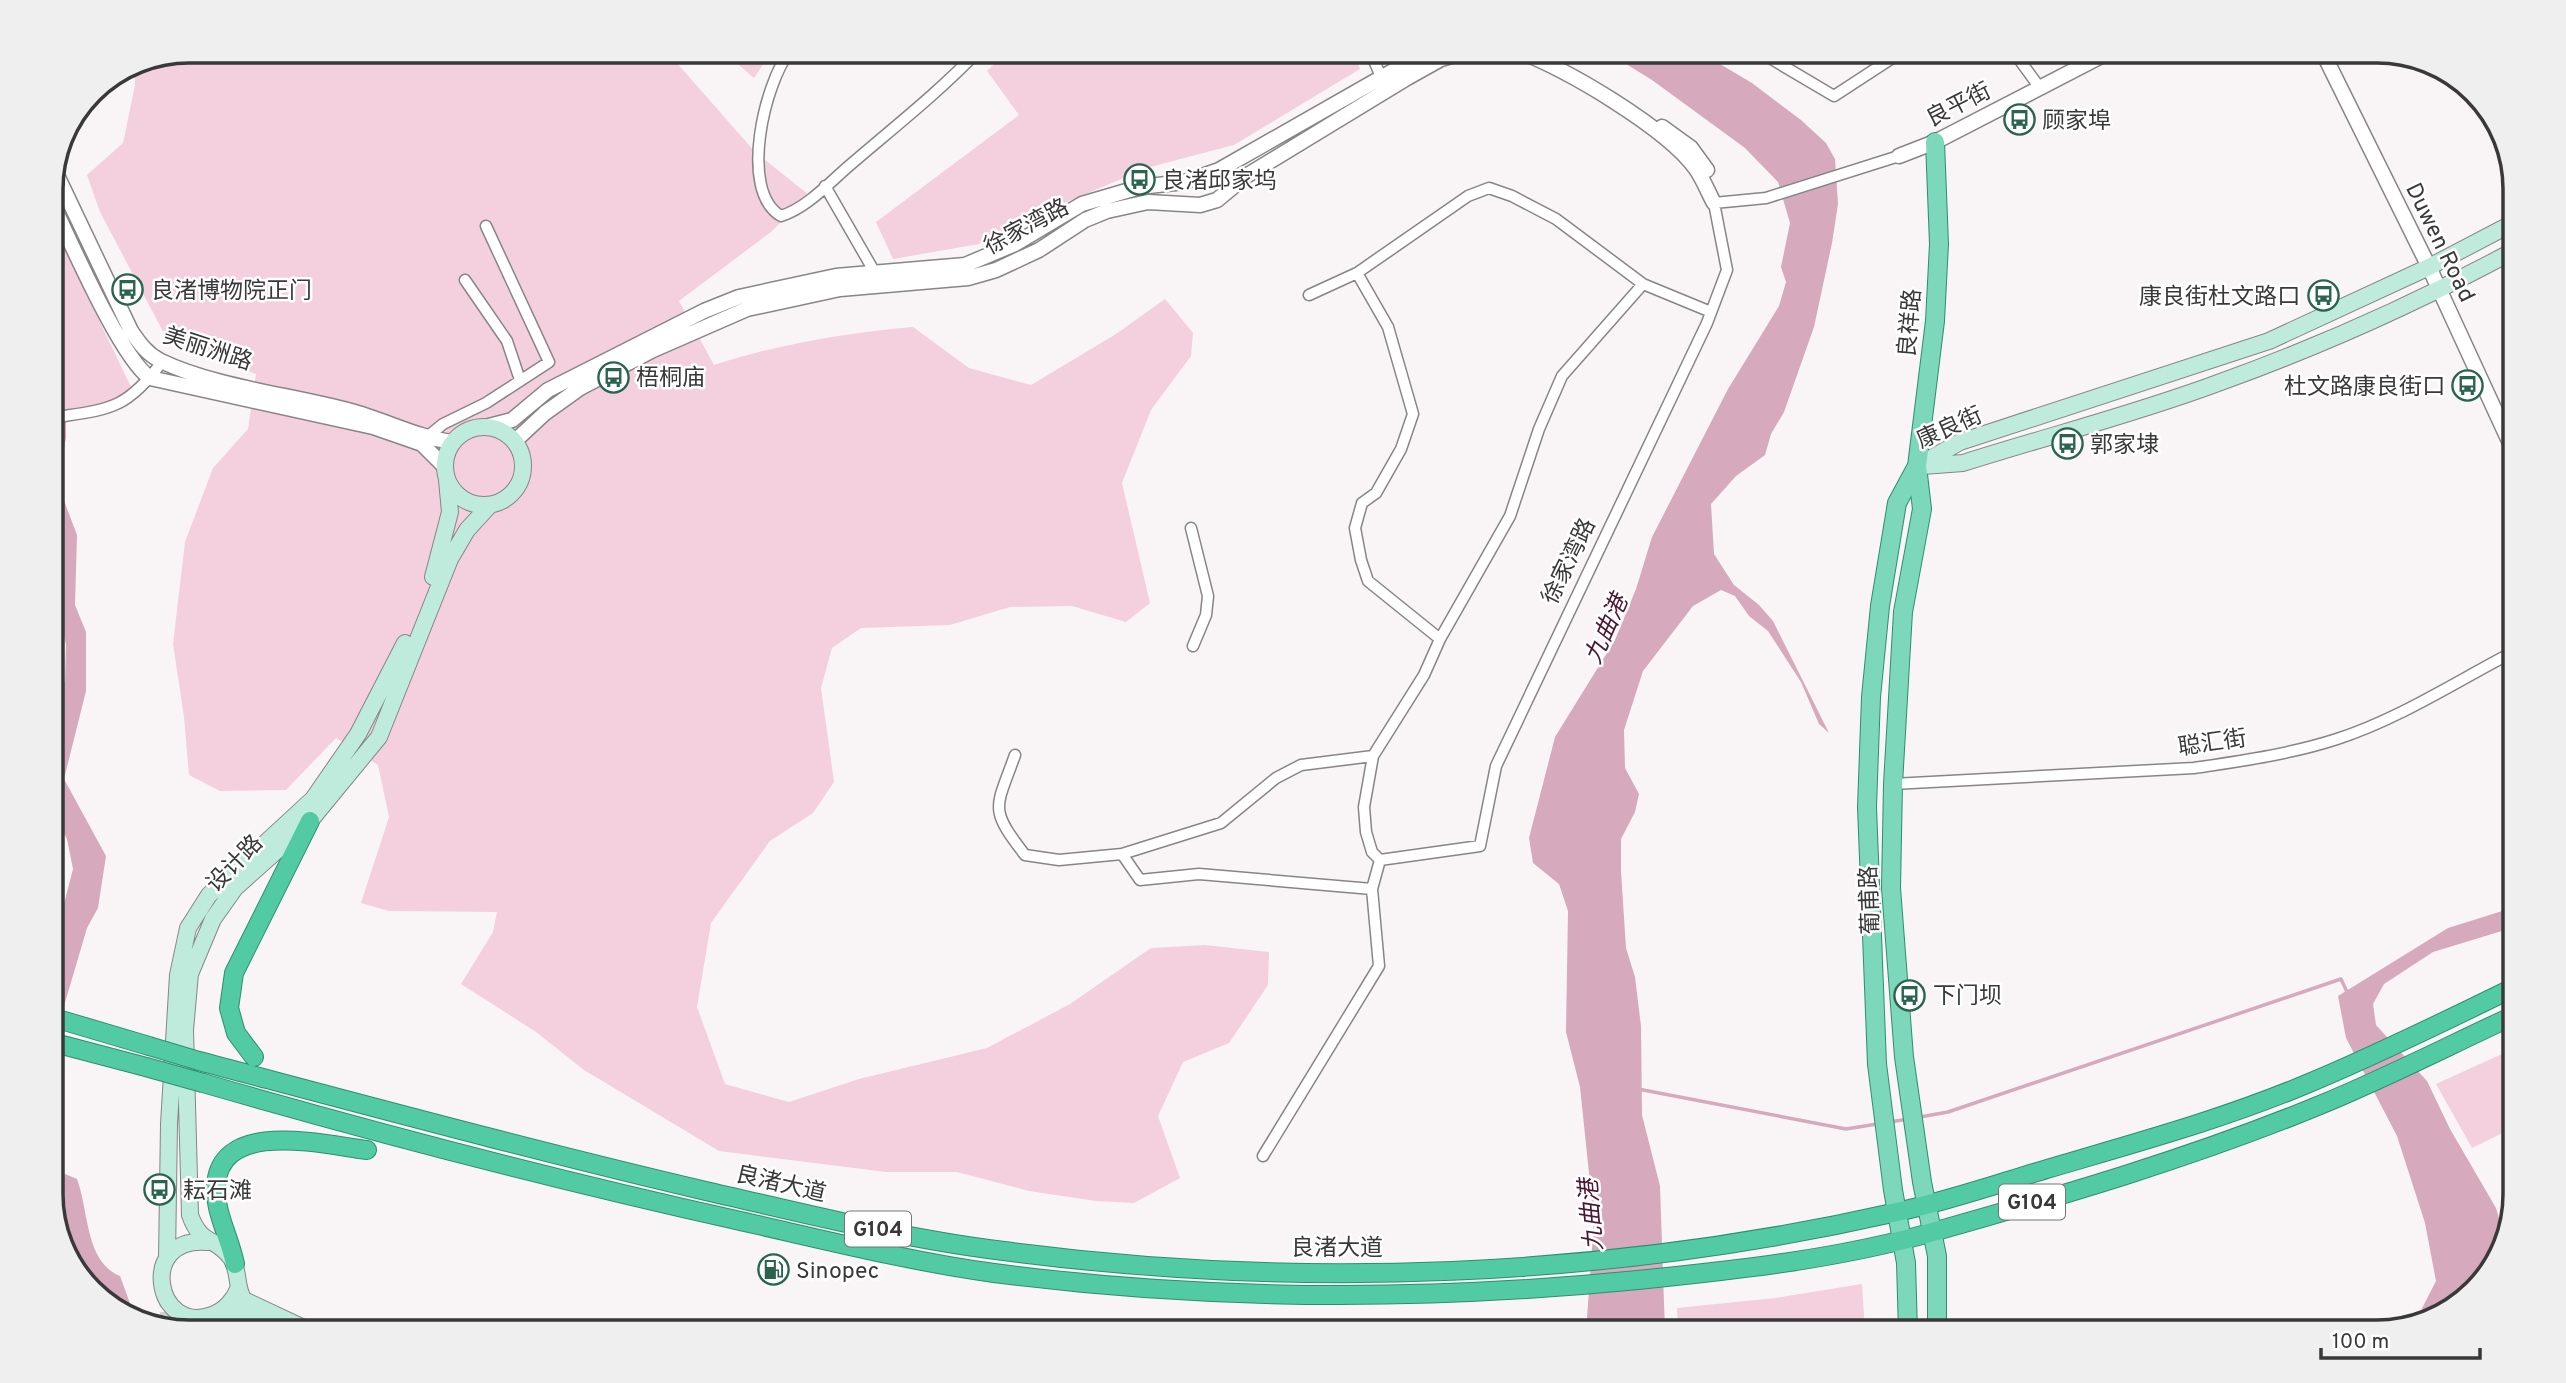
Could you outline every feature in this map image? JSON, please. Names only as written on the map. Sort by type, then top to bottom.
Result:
[{"type":"highway","points":[[254,1057],[236,1033],[229,1008],[234,973],[310,821]]},
{"type":"highway","name":"G104","points":[[1897,1212],[2235,1111],[2399,1043],[2503,993]]},
{"type":"highway","name":"良渚大道","points":[[63,1021],[199,1061],[587,1163],[821,1217],[998,1251],[1089,1261],[1302,1272],[1427,1272],[1574,1262],[1680,1250],[1897,1212]]},
{"type":"highway","name":"G104","points":[[1901,1240],[1933,1233],[2154,1166],[2242,1136],[2367,1084],[2503,1021]]},
{"type":"highway","name":"良渚大道","points":[[63,1045],[559,1181],[785,1231],[992,1272],[1189,1290],[1330,1297],[1493,1292],[1763,1267],[1901,1240]]},
{"type":"highway","points":[[235,1264],[218,1203],[216,1184],[219,1172],[234,1151],[259,1141],[367,1150]]},
{"type":"main road","name":"良祥路","points":[[1897,503],[1917,466],[1935,321],[1939,244],[1935,142]]},
{"type":"main road","name":"康良街","points":[[1917,466],[1959,442],[2269,341],[2429,267],[2503,228]]},
{"type":"main road","name":"康良街","points":[[1917,466],[1963,464],[2215,384],[2309,349],[2440,290],[2503,256]]},
{"type":"main road","points":[[485,427],[507,433],[515,441],[524,463],[519,487],[501,502],[489,506],[464,500],[446,474],[453,442],[473,428],[485,427]]},
{"type":"main road","name":"葡甫路","points":[[1917,466],[1922,509],[1903,612],[1893,784],[1891,888],[1898,1000],[1905,1057],[1937,1256],[1937,1320]]},
{"type":"main road","name":"设计路","points":[[167,1258],[169,1124],[177,989],[188,928],[209,895],[313,799],[358,734],[396,662],[429,589],[450,512],[446,474]]},
{"type":"main road","name":"葡甫路","points":[[1897,503],[1880,606],[1871,697],[1867,819],[1877,1063],[1906,1262],[1908,1320]]},
{"type":"main road","name":"设计路","points":[[235,1264],[219,1246],[198,1234],[190,1215],[185,1030],[190,974],[213,919],[235,888],[310,821],[379,737],[450,559],[467,530],[489,506]]},
{"type":"main road","points":[[208,1242],[185,1243],[167,1258],[161,1283],[164,1297],[177,1311],[194,1318],[218,1313],[237,1313],[256,1320]]},
{"type":"main road","points":[[235,1264],[239,1289],[244,1300],[285,1320]]},
{"type":"main road","points":[[218,1313],[230,1303],[239,1289]]},
{"type":"street","points":[[781,63],[760,125],[757,160],[766,196],[775,213],[781,216],[800,206],[825,186],[966,63]]},
{"type":"street","points":[[1375,63],[1383,83]]},
{"type":"street","name":"徐家湾路","points":[[485,427],[512,420],[548,390],[704,311],[788,284],[968,278],[996,270],[1107,211],[1148,202],[1200,205],[1217,200],[1246,176],[1411,63]]},
{"type":"street","name":"徐家湾路","points":[[515,441],[545,413],[580,388],[717,322],[789,298],[878,279],[965,265],[1015,244],[1083,204],[1140,187],[1184,182],[1210,174],[1383,83],[1431,63]]},
{"type":"street","name":"徐家湾路","points":[[1380,860],[1480,846],[1496,766],[1711,312],[1727,270],[1714,203],[1696,169],[1664,137],[1548,63]]},
{"type":"street","name":"徐家湾路","points":[[1563,63],[1691,148],[1718,191],[1714,203]]},
{"type":"street","points":[[1778,63],[1834,96],[1885,63]]},
{"type":"street","points":[[2022,63],[2040,88]]},
{"type":"street","name":"良平街","points":[[1899,156],[1935,142],[2088,63]]},
{"type":"street","name":"Duwen Road","points":[[2328,63],[2429,267],[2503,428]]},
{"type":"street","points":[[1714,203],[1766,198],[1899,156]]},
{"type":"street","points":[[825,186],[878,279]]},
{"type":"street","name":"美丽洲路","points":[[63,188],[131,331],[148,354],[162,362],[199,374],[384,420],[428,438],[453,442]]},
{"type":"street","points":[[1308,295],[1357,273],[1468,196],[1489,188],[1512,196],[1556,219],[1643,284],[1711,312]]},
{"type":"street","name":"美丽洲路","points":[[63,225],[139,371],[150,378],[373,428],[422,444],[446,474]]},
{"type":"street","points":[[428,438],[443,424],[549,362],[486,226]]},
{"type":"street","points":[[1357,273],[1388,327],[1413,414],[1401,450],[1376,493],[1362,503],[1355,528],[1360,560],[1368,581],[1440,639]]},
{"type":"street","points":[[465,280],[507,341],[520,380]]},
{"type":"street","points":[[1263,1156],[1379,967],[1372,889],[1380,860],[1372,852],[1366,832],[1364,807],[1373,756],[1424,674],[1440,639],[1510,516],[1539,429],[1562,376],[1643,284]]},
{"type":"street","points":[[63,416],[117,405],[130,399],[162,362]]},
{"type":"street","points":[[1191,528],[1208,596],[1206,615],[1194,646]]},
{"type":"street","name":"聪汇街","points":[[1893,784],[2194,768],[2236,762],[2337,739],[2392,716],[2503,657]]},
{"type":"street","points":[[1015,755],[997,807],[1003,827],[1025,855],[1059,860],[1122,854],[1221,823],[1276,778],[1301,765],[1373,756]]},
{"type":"street","points":[[1122,854],[1140,880],[1199,874],[1372,889]]},
{"type":"shaded area","points":[[189,63],[677,63],[755,152],[809,195],[771,232],[679,301],[714,365],[812,340],[913,327],[969,368],[1031,385],[1116,334],[1165,299],[1193,333],[1191,356],[1151,410],[1122,483],[1150,603],[1126,622],[1072,606],[1010,607],[950,625],[861,628],[832,648],[821,688],[834,782],[813,813],[770,841],[711,923],[697,1007],[725,1084],[789,1102],[859,1079],[987,1048],[1070,1004],[1151,948],[1205,945],[1269,952],[1268,985],[1229,1043],[1183,1062],[1158,1116],[1180,1178],[1134,1203],[1096,1201],[1029,1191],[957,1172],[886,1172],[719,1151],[584,1070],[536,1032],[461,984],[493,932],[497,912],[389,911],[361,903],[389,817],[378,765],[336,738],[286,790],[220,791],[189,775],[173,644],[185,542],[213,468],[248,429],[256,374],[168,341],[100,212],[87,175],[123,143],[135,76],[148,70],[164,65]]},
{"type":"shaded area","points":[[737,63],[764,63],[754,78]]},
{"type":"shaded area","points":[[995,63],[1358,63],[1360,69],[1234,145],[1150,167],[1045,211],[979,244],[893,259],[876,222],[1019,115],[987,71]]},
{"type":"shaded area","points":[[1624,63],[1718,63],[1752,83],[1801,120],[1826,143],[1835,159],[1838,204],[1832,243],[1814,327],[1784,412],[1771,434],[1765,455],[1736,476],[1711,504],[1714,554],[1734,585],[1759,605],[1773,621],[1829,733],[1819,724],[1801,682],[1768,631],[1749,616],[1735,596],[1721,590],[1693,606],[1643,671],[1624,730],[1625,768],[1639,794],[1635,812],[1621,839],[1621,871],[1626,948],[1635,977],[1641,1026],[1642,1115],[1660,1186],[1665,1320],[1587,1320],[1594,1221],[1580,1087],[1566,1032],[1568,911],[1559,884],[1533,863],[1529,838],[1555,737],[1615,640],[1636,589],[1652,537],[1728,389],[1779,306],[1786,282],[1781,267],[1790,223],[1778,182],[1745,148]]},
{"type":"shaded area","points":[[63,245],[132,389],[128,398],[63,416]]},
{"type":"shaded area","points":[[63,414],[66,423],[63,453]]},
{"type":"shaded area","points":[[63,498],[77,535],[75,605],[86,632],[86,691],[64,779],[106,856],[98,908],[87,928],[63,1009],[63,908],[73,869],[63,832],[63,687],[66,645],[63,631]]},
{"type":"shaded area","points":[[2503,911],[2503,931],[2433,952],[2384,984],[2373,1004],[2376,1025],[2427,1081],[2450,1129],[2496,1208],[2500,1222],[2490,1250],[2472,1277],[2447,1299],[2420,1312],[2436,1281],[2425,1223],[2397,1136],[2346,1038],[2338,996],[2448,928]]},
{"type":"shaded area","points":[[2503,1053],[2503,1133],[2472,1148],[2436,1084]]},
{"type":"shaded area","points":[[63,1173],[77,1179],[94,1248],[109,1269],[120,1276],[131,1306],[94,1277],[76,1250],[65,1219]]},
{"type":"shaded area","points":[[1862,1284],[1864,1320],[1678,1320],[1677,1308],[1775,1298]]},
{"type":"waterway","points":[[1920,1117],[1948,1112],[2341,979],[2347,992]]},
{"type":"waterway","points":[[1638,1089],[1846,1129],[1877,1124]]},
{"type":"waterway","points":[[1889,1122],[1909,1119]]},
{"type":"tunnel","points":[[164,1297],[165,1318]]},
{"type":"place","name":"顾家埠","points":[[2019,120]]},
{"type":"place","name":"良渚邱家坞","points":[[1139,180]]},
{"type":"place","name":"良渚博物院正门","points":[[128,290]]},
{"type":"place","name":"康良街杜文路口","points":[[2323,296]]},
{"type":"place","name":"梧桐庙","points":[[613,377]]},
{"type":"place","name":"杜文路康良街口","points":[[2468,386]]},
{"type":"place","name":"郭家埭","points":[[2067,444]]},
{"type":"place","name":"下门坝","points":[[1910,995]]},
{"type":"place","name":"耘石滩","points":[[160,1190]]},
{"type":"place","name":"Sinopec","points":[[773,1270]]},
{"type":"water label","name":"九曲港","points":[[1606,629]]},
{"type":"water label","name":"九曲港","points":[[1591,1215]]}]
